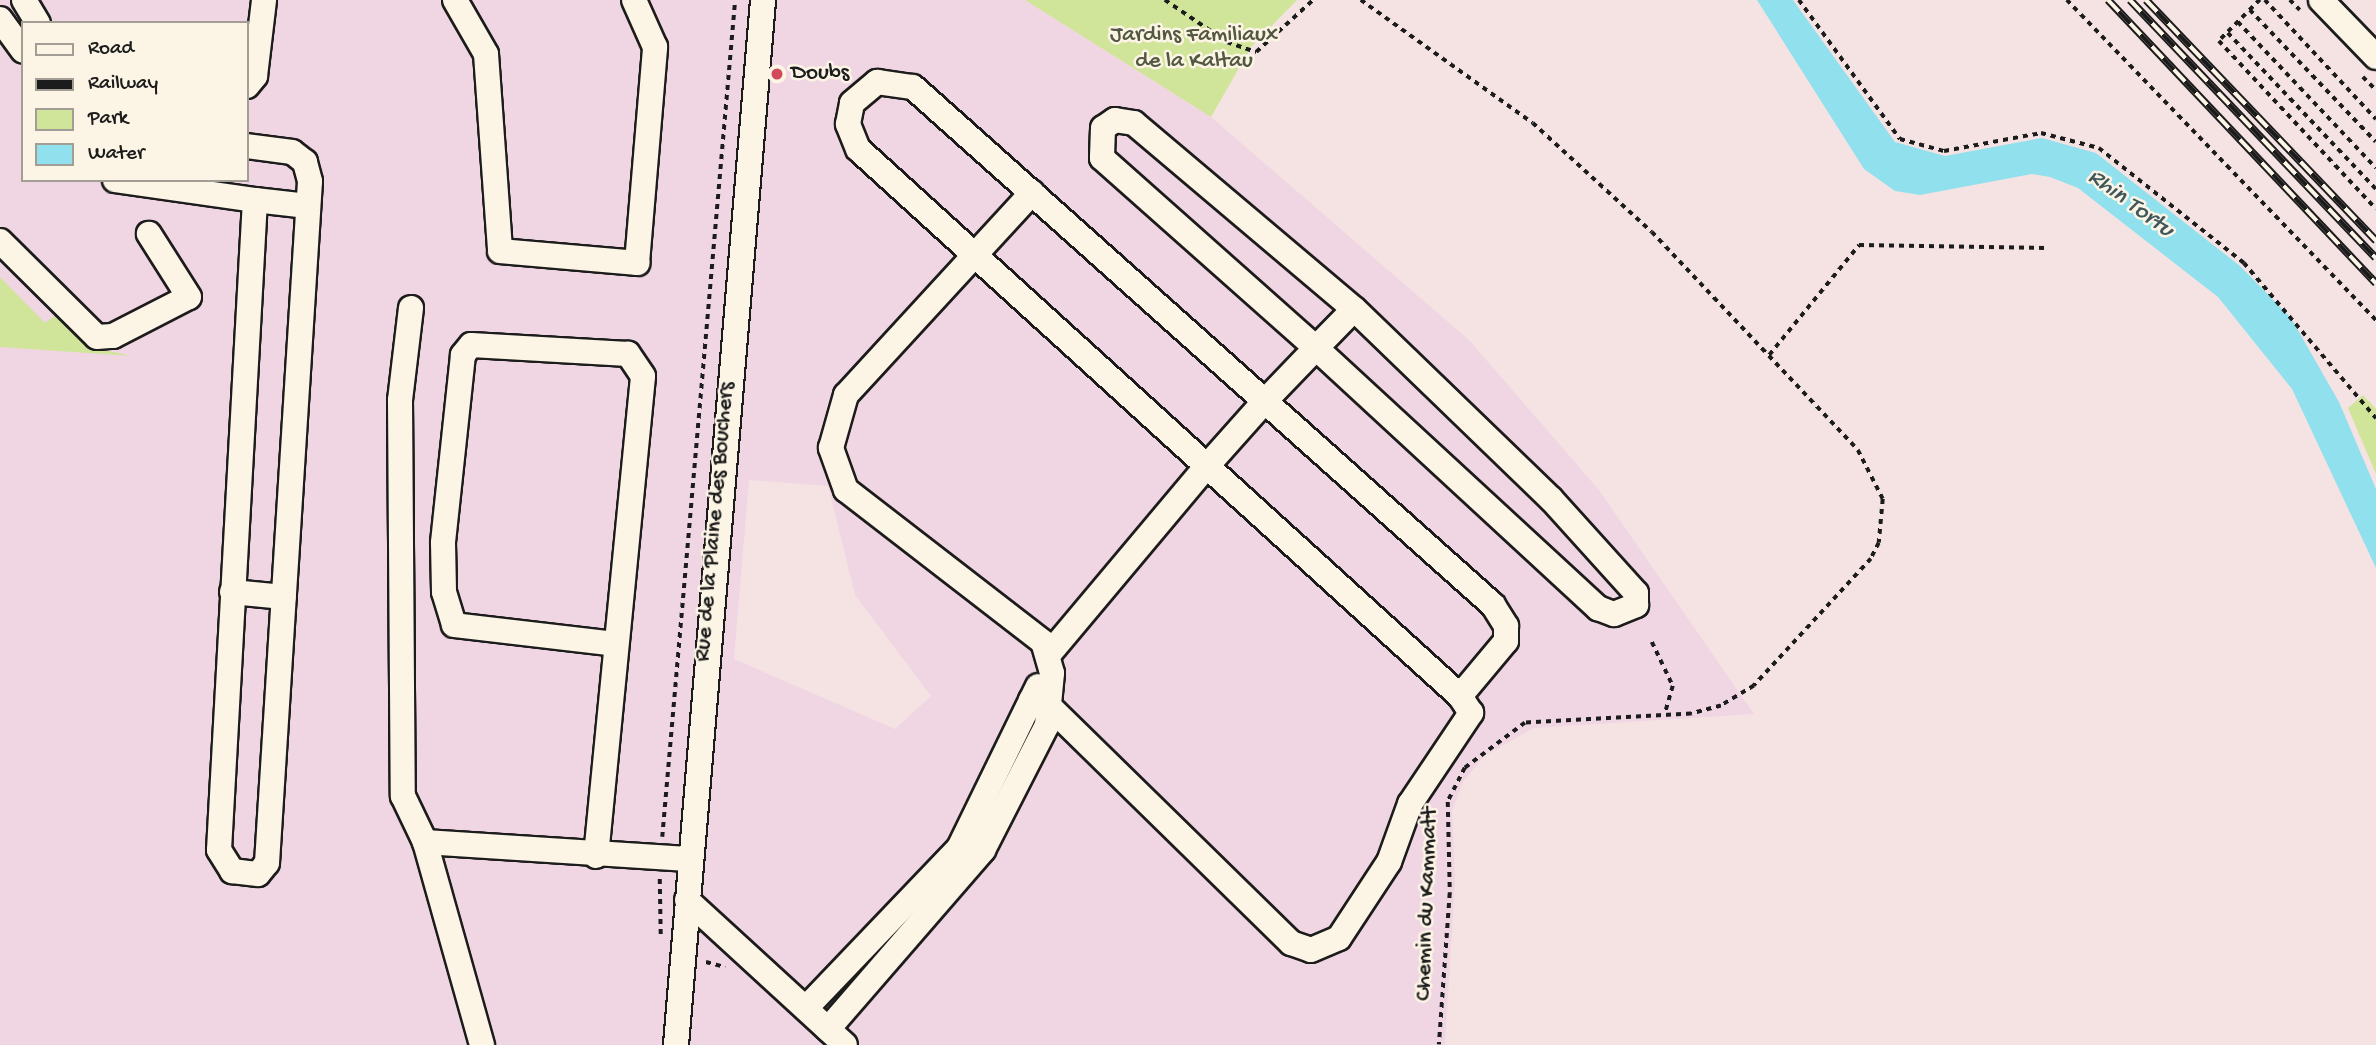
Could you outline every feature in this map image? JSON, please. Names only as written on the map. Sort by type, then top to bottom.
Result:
[{"type":"street","points":[[23,0],[37,21]]},
{"type":"street","points":[[248,85],[255,76],[264,0]]},
{"type":"street","points":[[456,0],[486,54],[500,251],[637,263],[655,47],[634,0]]},
{"type":"street","name":"Rue de la Plaine des Bouchers","points":[[676,1045],[687,900],[687,859],[763,0]]},
{"type":"street","points":[[2321,0],[2376,57]]},
{"type":"street","points":[[0,19],[21,48]]},
{"type":"street","points":[[1040,703],[1291,943],[1311,950],[1339,938],[1389,862],[1410,804],[1469,723],[1468,703],[1460,696],[858,149],[848,124],[863,88],[893,81],[913,87],[1493,605],[1506,626],[1506,641],[1460,696]]},
{"type":"street","points":[[1115,120],[1134,123],[1354,309],[1551,499],[1636,593],[1629,612],[1598,608],[1316,348],[1102,158],[1102,128],[1115,120]]},
{"type":"street","points":[[248,146],[292,152],[305,162],[309,206],[267,863],[258,874],[246,875],[232,871],[219,850],[255,200]]},
{"type":"street","points":[[130,182],[309,206]]},
{"type":"street","points":[[1032,193],[846,395],[834,425],[834,468],[846,490],[1050,663]]},
{"type":"street","points":[[0,241],[97,337],[113,336],[189,297],[149,234]]},
{"type":"street","points":[[411,308],[400,400],[403,796],[425,842],[482,1045]]},
{"type":"street","points":[[806,1008],[959,848],[1040,703],[1050,663],[1207,466],[1354,309]]},
{"type":"street","points":[[596,856],[643,376],[628,354],[471,345],[463,355],[443,542],[444,592],[454,625],[616,644]]},
{"type":"street","points":[[232,592],[284,597]]},
{"type":"street","points":[[687,900],[837,1037],[983,850],[1044,738],[1040,703]]},
{"type":"street","points":[[425,842],[660,862],[687,859]]},
{"type":"path","points":[[662,948],[660,862],[735,0]]},
{"type":"path","points":[[1165,0],[1227,43],[1256,52],[1313,0]]},
{"type":"path","points":[[1361,0],[1558,144],[1769,355],[1858,450],[1879,486],[1879,543],[1859,574],[1754,686],[1721,706],[1665,714],[1673,686],[1651,642]]},
{"type":"path","points":[[1799,0],[1900,139],[1944,151],[2041,133],[2099,148],[2244,263],[2376,418]]},
{"type":"path","points":[[2067,0],[2376,320]]},
{"type":"path","points":[[2376,119],[2263,0],[2219,41],[2376,209]]},
{"type":"path","points":[[2250,10],[2376,142]]},
{"type":"path","points":[[2238,22],[2376,168]]},
{"type":"path","points":[[2228,32],[2376,189]]},
{"type":"path","points":[[1769,355],[1858,244],[2045,248]]},
{"type":"path","name":"Chemin du Kammatt","points":[[1439,1045],[1450,893],[1448,802],[1465,768],[1525,723],[1665,714]]},
{"type":"shaded area","points":[[0,0],[1025,0],[1211,117],[1469,340],[1599,490],[1754,714],[1534,728],[1484,756],[1463,782],[1452,811],[1455,882],[1445,1045],[0,1045]],"holes":[[[749,480],[828,486],[855,595],[931,696],[895,729],[734,659]]]},
{"type":"green space","name":"Jardins Familiaux de la Kaltau","points":[[1025,0],[1297,0],[1251,47],[1211,117]]},
{"type":"green space","points":[[0,277],[45,323],[57,314],[90,347],[132,356],[0,347]]},
{"type":"green space","points":[[2363,395],[2376,409],[2376,474],[2348,408]]},
{"type":"water","name":"Rhin Tortu","points":[[1757,0],[1793,0],[1895,142],[1945,156],[2042,138],[2096,153],[2240,266],[2291,318],[2339,402],[2376,489],[2376,568],[2292,389],[2218,297],[2078,188],[2050,177],[2032,174],[1920,195],[1895,191],[1864,169]]},
{"type":"railway","points":[[2108,0],[2376,283]]},
{"type":"railway","points":[[2130,0],[2376,258]]},
{"type":"railway","points":[[2146,0],[2376,241]]},
{"type":"place","name":"Doubs","points":[[777,74]]}]
